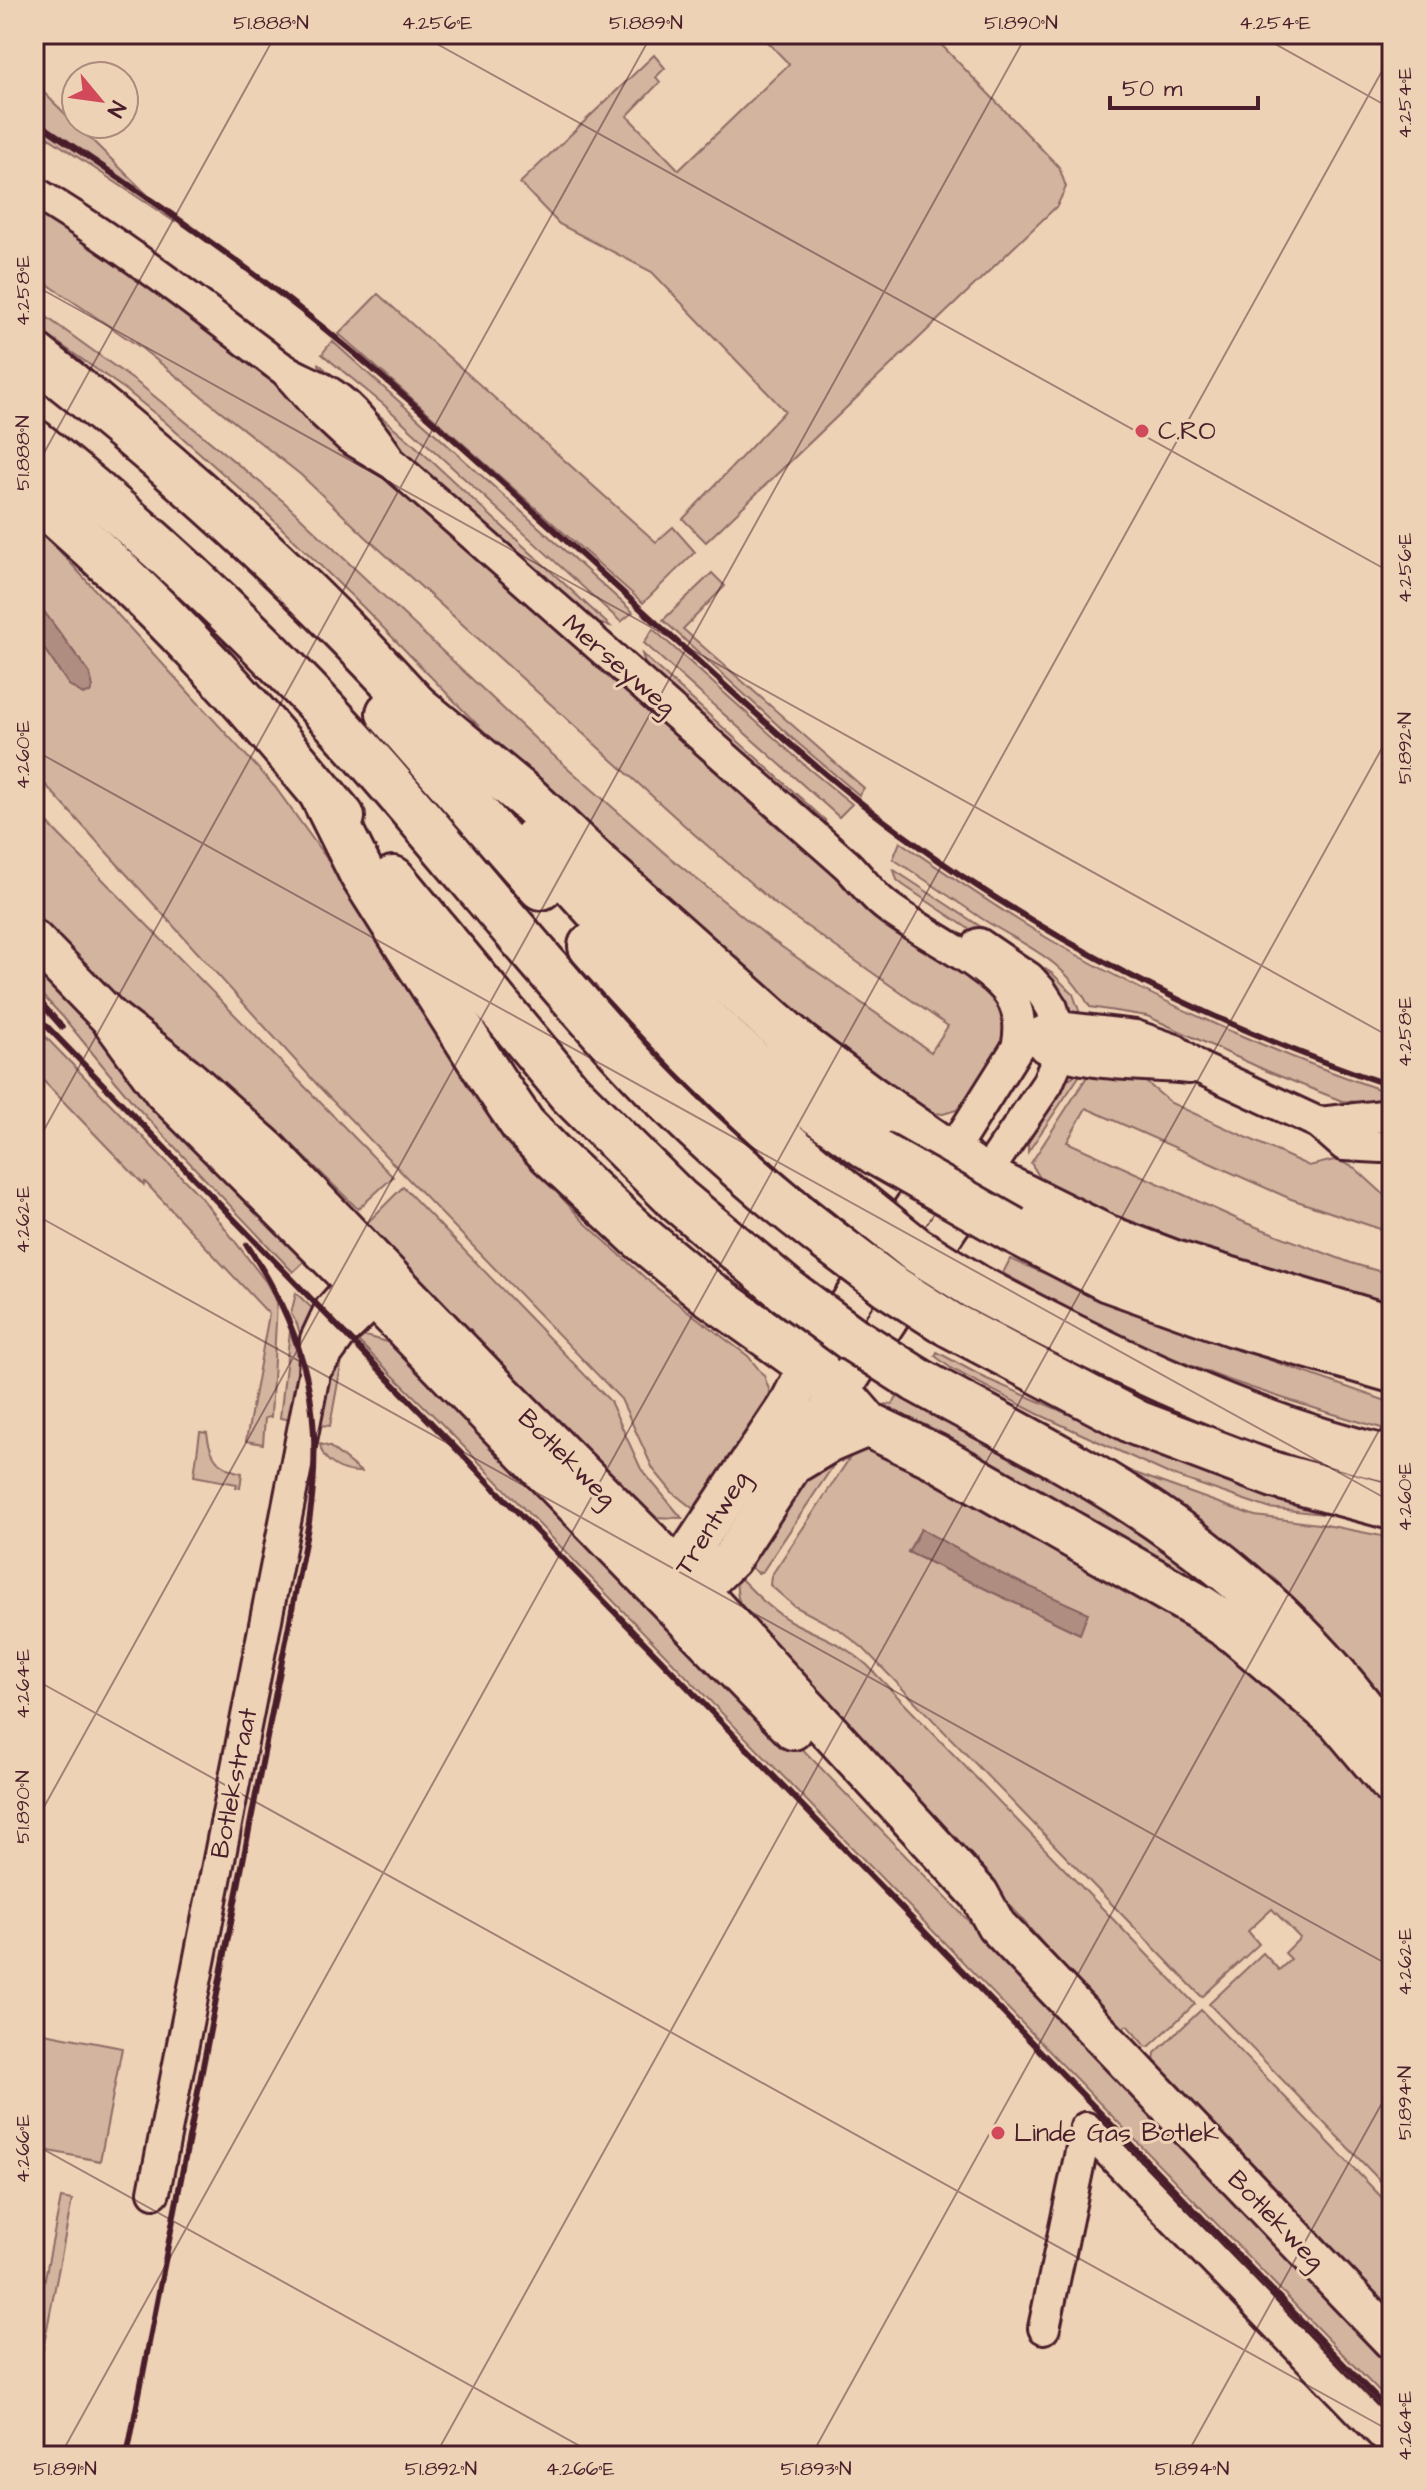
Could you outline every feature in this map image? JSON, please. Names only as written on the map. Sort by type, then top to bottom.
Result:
[{"type":"highway","points":[[34,355],[137,438],[259,545],[414,705],[606,920],[698,1014],[774,1080],[877,1153],[1013,1230],[1108,1279],[1234,1324],[1392,1370]]},
{"type":"highway","points":[[34,388],[149,480],[282,602],[413,740],[616,975],[691,1056],[763,1125],[915,1249],[974,1286],[1168,1384],[1276,1427],[1392,1460]]},
{"type":"highway","points":[[34,442],[167,554],[268,651],[379,771],[613,1044],[715,1145],[776,1200],[888,1285],[949,1324],[1137,1423],[1274,1475],[1392,1507]]},
{"type":"highway","points":[[34,495],[95,549],[196,650],[322,794],[570,1093],[678,1200],[787,1291],[851,1338],[917,1380],[1134,1502],[1229,1572],[1332,1671],[1392,1750]]},
{"type":"highway","points":[[414,705],[528,799],[798,1044],[967,1165],[1105,1237],[1174,1263],[1392,1328]]},
{"type":"highway","points":[[322,794],[362,874],[498,1090],[534,1137],[650,1245],[707,1292],[809,1365],[854,1409],[1234,1630],[1340,1720],[1392,1782]]},
{"type":"highway","points":[[797,1459],[827,1441],[854,1409]]},
{"type":"main road","name":"Botlekweg","points":[[34,940],[110,1018],[184,1075],[268,1150],[372,1284],[504,1395],[682,1587],[979,1894],[996,1925],[1392,2340]]},
{"type":"main road","name":"Trentweg","points":[[682,1587],[809,1365],[967,1165]]},
{"type":"main road","name":"Trentweg","points":[[854,1409],[950,1224],[967,1165]]},
{"type":"main road","name":"Trentweg","points":[[682,1587],[731,1559],[797,1459]]},
{"type":"street","name":"Merseyweg","points":[[34,192],[180,290],[285,370],[350,438],[393,464],[847,865],[884,904],[999,982],[1015,1003],[1020,1036]]},
{"type":"street","name":"Merseyweg","points":[[847,865],[896,888],[1029,978],[1052,1008],[1059,1042]]},
{"type":"street","name":"Trentweg","points":[[967,1165],[1020,1036]]},
{"type":"street","points":[[1020,1036],[1059,1042],[1088,1060],[1200,1068],[1319,1123],[1344,1145],[1382,1147],[1392,1144]]},
{"type":"street","name":"Trentweg","points":[[967,1165],[1047,1084],[1059,1042]]},
{"type":"street","points":[[1319,1123],[1392,1115]]},
{"type":"street","name":"Botlekstraat","points":[[154,2192],[314,1374],[316,1339],[330,1309],[372,1284]]},
{"type":"street","points":[[1044,2328],[1086,2128],[1392,2444]]},
{"type":"shaded area","points":[[760,34],[931,34],[1059,167],[1066,187],[1057,206],[706,542],[683,519],[785,411],[652,272],[559,224],[520,183],[654,55],[665,68],[656,77],[660,82],[627,116],[679,170],[789,64]]},
{"type":"shaded area","points":[[34,83],[60,109],[60,140],[92,140],[175,222],[34,128]]},
{"type":"shaded area","points":[[34,206],[189,315],[279,384],[407,493],[782,831],[844,882],[995,991],[1009,1034],[963,1108],[943,1114],[924,1112],[826,1042],[499,747],[363,607],[259,506],[126,390],[34,326],[34,308],[143,387],[283,501],[544,747],[668,856],[772,940],[931,1052],[948,1026],[775,904],[694,834],[301,475],[140,347],[34,275]]},
{"type":"shaded area","points":[[378,294],[656,542],[673,527],[695,552],[643,603],[339,334]]},
{"type":"shaded area","points":[[332,341],[633,612],[621,622],[383,404],[322,354]]},
{"type":"shaded area","points":[[319,364],[411,442],[610,626],[592,622],[465,513],[320,372]]},
{"type":"shaded area","points":[[34,523],[275,787],[359,903],[522,1154],[583,1221],[653,1285],[748,1356],[764,1376],[770,1392],[766,1415],[696,1511],[672,1492],[653,1469],[621,1399],[323,1091],[34,772],[34,634],[69,685],[90,674],[34,598]]},
{"type":"shaded area","points":[[712,573],[725,586],[683,629],[864,788],[859,795],[663,620]]},
{"type":"shaded area","points":[[34,598],[90,674],[93,687],[90,693],[83,694],[69,685],[34,634]]},
{"type":"shaded area","points":[[653,629],[852,804],[839,817],[644,643]]},
{"type":"shaded area","points":[[642,654],[826,821],[814,818],[651,674]]},
{"type":"shaded area","points":[[34,809],[393,1177],[358,1209],[274,1127],[270,1131],[98,988],[34,921]]},
{"type":"shaded area","points":[[900,842],[983,898],[1106,971],[1223,1028],[1384,1091],[1378,1103],[1342,1101],[1267,1071],[1147,1016],[1090,1007],[1068,976],[1056,965],[893,859]]},
{"type":"shaded area","points":[[894,870],[1053,974],[1073,994],[1082,1019],[975,933],[903,885],[897,880]]},
{"type":"shaded area","points":[[34,956],[310,1256],[293,1272],[135,1105],[34,986]]},
{"type":"shaded area","points":[[34,1025],[201,1197],[266,1282],[277,1302],[271,1417],[265,1418],[263,1444],[246,1441],[269,1314],[145,1182],[144,1185],[34,1071]]},
{"type":"shaded area","points":[[1092,1069],[1134,1072],[1171,1103],[1309,1166],[1334,1160],[1355,1168],[1392,1202],[1392,1233],[1291,1199],[1086,1108],[1067,1142],[1246,1223],[1351,1263],[1392,1275],[1392,1310],[1222,1256],[1054,1192],[1042,1181],[1031,1163]]},
{"type":"shaded area","points":[[1080,1072],[1028,1152],[1032,1128],[1043,1106],[1060,1086]]},
{"type":"shaded area","points":[[403,1187],[610,1401],[641,1469],[682,1518],[648,1517],[359,1231]]},
{"type":"shaded area","points":[[1010,1259],[1170,1325],[1392,1403],[1392,1431],[1244,1385],[1139,1343],[1003,1273]]},
{"type":"shaded area","points":[[296,1293],[316,1312],[306,1353],[291,1314]]},
{"type":"shaded area","points":[[290,1331],[302,1369],[293,1420],[280,1418]]},
{"type":"shaded area","points":[[365,1336],[390,1343],[447,1401],[515,1451],[1392,2360],[1392,2405],[358,1341]]},
{"type":"shaded area","points":[[345,1344],[330,1426],[319,1425],[332,1357]]},
{"type":"shaded area","points":[[937,1352],[987,1379],[1170,1458],[1332,1512],[1332,1515],[1268,1508],[1169,1474],[1038,1414],[952,1369],[935,1356]]},
{"type":"shaded area","points":[[899,1392],[1124,1520],[1167,1548],[1242,1607],[879,1414],[884,1405],[893,1404]]},
{"type":"shaded area","points":[[200,1432],[207,1433],[210,1449],[217,1460],[227,1468],[242,1473],[240,1488],[236,1487],[237,1484],[194,1476]]},
{"type":"shaded area","points":[[320,1444],[330,1447],[361,1472],[335,1466],[325,1457]]},
{"type":"shaded area","points":[[857,1447],[877,1449],[1203,1630],[1296,1702],[1377,1790],[1392,1812],[1392,2193],[1209,2004],[1263,1953],[1279,1970],[1291,1959],[1285,1953],[1300,1938],[1272,1909],[1248,1931],[1259,1944],[1202,1997],[863,1648],[840,1630],[794,1606],[770,1585],[771,1576]],"holes":[[[921,1529],[1002,1574],[1080,1634],[908,1552]]]},
{"type":"shaded area","points":[[845,1448],[763,1571],[758,1573],[749,1566],[806,1476]]},
{"type":"shaded area","points":[[1079,1449],[1124,1469],[1255,1516],[1392,1538],[1392,1734],[1364,1696]]},
{"type":"shaded area","points":[[921,1529],[1002,1574],[1088,1613],[1080,1634],[908,1552]]},
{"type":"shaded area","points":[[735,1573],[784,1617],[839,1645],[867,1665],[1195,2004],[1149,2047],[1127,2025],[1118,2032],[993,1885],[745,1614],[738,1598]]},
{"type":"shaded area","points":[[1201,2010],[1392,2208],[1392,2323],[1153,2073],[1155,2053]]},
{"type":"shaded area","points":[[34,2031],[122,2048],[100,2161],[34,2148]]},
{"type":"shaded area","points":[[61,2198],[72,2200],[39,2370],[34,2369],[34,2286],[43,2288]]},
{"type":"railway","points":[[34,120],[233,259],[348,348],[785,739],[899,832],[1015,910],[1136,978],[1262,1037],[1392,1086]]},
{"type":"railway","points":[[34,995],[62,1027]]},
{"type":"railway","points":[[34,1013],[1392,2414]]},
{"type":"railway","points":[[127,2456],[309,1522],[313,1483],[312,1411],[297,1344],[268,1278],[247,1245]]},
{"type":"place","name":"C.RO","points":[[1142,431]]},
{"type":"place","name":"Linde Gas Botlek","points":[[998,2133]]}]
